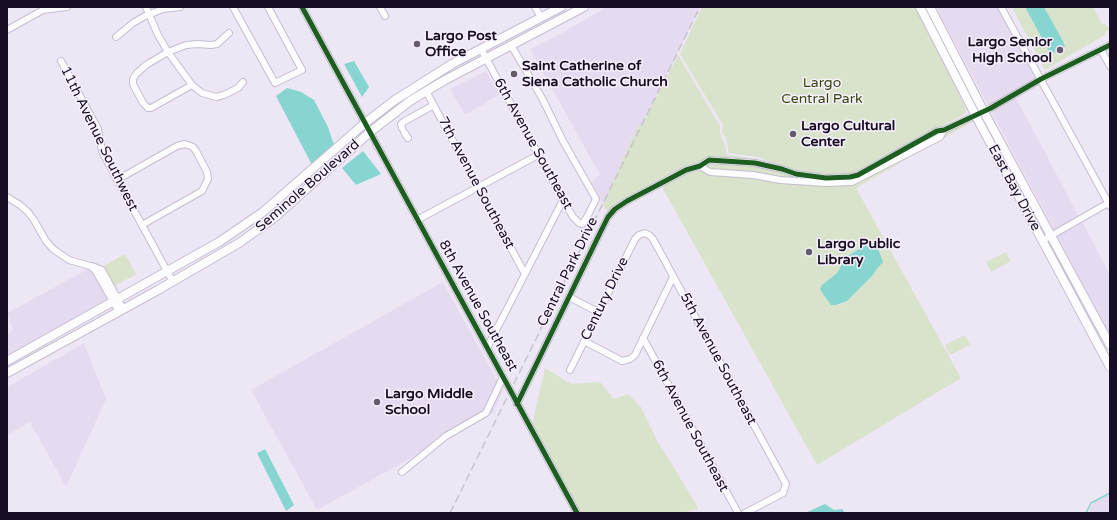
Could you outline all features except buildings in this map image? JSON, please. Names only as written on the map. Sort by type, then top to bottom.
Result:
[{"type":"main road","name":"Seminole Boulevard","points":[[7,361],[219,242],[263,212],[386,106],[422,82],[561,7]]},
{"type":"main road","name":"Seminole Boulevard","points":[[7,373],[173,282],[226,251],[274,218],[370,132],[398,110],[426,91],[584,7]]},
{"type":"main road","name":"East Bay Drive","points":[[920,7],[1110,367]]},
{"type":"main road","name":"East Bay Drive","points":[[930,7],[984,112],[1110,345]]},
{"type":"main road","points":[[541,17],[545,27]]},
{"type":"street","points":[[7,30],[43,10],[66,7]]},
{"type":"street","points":[[146,7],[158,35],[168,52],[192,85],[202,93],[216,97],[224,95],[238,88],[243,82]]},
{"type":"street","points":[[116,37],[140,18],[163,10],[180,7]]},
{"type":"street","points":[[233,7],[275,83],[302,70],[268,7]]},
{"type":"street","name":"8th Avenue Southeast","points":[[302,7],[577,513]]},
{"type":"street","points":[[380,7],[385,16]]},
{"type":"street","points":[[535,7],[541,17]]},
{"type":"street","points":[[1002,7],[1109,204],[1042,240]]},
{"type":"street","points":[[192,85],[151,108],[148,108],[143,103],[133,84],[133,79],[136,74],[146,65],[168,52],[186,45],[217,44],[229,33]]},
{"type":"street","name":"6th Avenue Southeast","points":[[481,49],[563,200],[573,217],[582,224],[588,217],[596,199],[543,100],[511,45]]},
{"type":"street","name":"Central Park Drive","points":[[517,404],[608,217],[627,201],[686,170],[700,166],[709,160],[755,163],[782,169],[796,174],[826,178],[850,177],[858,175],[937,131],[944,130],[984,112],[1041,79],[1110,45]]},
{"type":"street","points":[[1101,50],[1110,66]]},
{"type":"street","name":"11th Avenue Southwest","points":[[61,61],[98,129],[102,151],[173,282]]},
{"type":"street","name":"7th Avenue Southeast","points":[[426,91],[525,274]]},
{"type":"street","points":[[408,138],[401,124],[434,105]]},
{"type":"street","name":"Central Park Drive","points":[[700,166],[710,172],[753,175],[780,180],[826,183],[852,182],[940,137],[944,130]]},
{"type":"street","points":[[117,180],[177,146],[184,144],[193,147],[207,172],[208,179],[202,191],[142,225]]},
{"type":"street","points":[[417,220],[538,155]]},
{"type":"street","points":[[7,197],[20,205],[31,216],[46,241],[53,248],[69,260],[102,270],[121,310]]},
{"type":"street","points":[[487,348],[563,200]]},
{"type":"street","name":"5th Avenue Southeast","points":[[645,233],[653,239],[786,484],[783,493],[745,513]]},
{"type":"street","name":"Century Drive","points":[[570,370],[635,239],[639,234],[645,233]]},
{"type":"street","points":[[584,341],[622,361],[630,359],[635,355],[673,277]]},
{"type":"street","points":[[569,297],[598,312]]},
{"type":"street","name":"6th Avenue Southeast","points":[[643,338],[738,513]]},
{"type":"street","points":[[402,472],[446,436],[486,413],[503,377]]},
{"type":"shaded area","points":[[606,7],[700,7],[642,125],[636,129],[603,205],[592,182],[600,174],[530,49],[564,32]]},
{"type":"shaded area","points":[[936,7],[999,7],[1038,78],[989,107]]},
{"type":"shaded area","points":[[1025,7],[1044,7],[1063,41],[1065,46],[1063,48],[1056,52],[1050,53]]},
{"type":"shaded area","points":[[354,61],[369,87],[362,97],[344,64]]},
{"type":"shaded area","points":[[486,71],[501,94],[465,115],[450,89]]},
{"type":"shaded area","points":[[287,88],[301,92],[314,100],[328,127],[334,145],[312,165],[276,96]]},
{"type":"shaded area","points":[[1015,97],[1079,217],[1055,231],[991,111]]},
{"type":"shaded area","points":[[363,151],[381,174],[356,185],[342,168]]},
{"type":"shaded area","points":[[1082,221],[1110,275],[1110,335],[1057,235]]},
{"type":"shaded area","points":[[870,242],[873,243],[878,249],[883,262],[873,275],[847,301],[836,305],[831,305],[820,289],[822,285],[837,273],[846,257]]},
{"type":"shaded area","points":[[90,268],[110,300],[7,358],[7,335],[13,330],[7,313]]},
{"type":"shaded area","name":"Largo Middle School","points":[[443,282],[503,391],[493,413],[317,510],[251,390]]},
{"type":"shaded area","points":[[84,343],[106,399],[66,487],[30,422],[7,435],[7,387]]},
{"type":"shaded area","points":[[265,449],[294,505],[286,511],[257,453]]},
{"type":"shaded area","points":[[1110,494],[1110,513],[1088,513],[1094,501]]},
{"type":"shaded area","points":[[825,504],[834,510],[842,509],[845,513],[805,513]]},
{"type":"green space","name":"Largo Central Park","points":[[702,7],[915,7],[946,66],[966,112],[963,115],[849,175],[810,174],[792,171],[758,157],[728,153],[726,138],[722,132],[723,125],[680,54]]},
{"type":"green space","name":"Largo Senior High School","points":[[1012,7],[1025,7],[1046,46],[1052,53],[1062,49],[1065,45],[1044,7],[1093,7],[1102,24],[1105,23],[1109,30],[1105,32],[1105,35],[1045,70]]},
{"type":"green space","points":[[678,55],[720,126],[720,133],[726,147],[726,154],[757,159],[766,163],[755,160],[709,157],[700,164],[658,181],[609,213],[603,205],[636,129],[642,125]]},
{"type":"green space","points":[[974,118],[975,120],[856,188],[961,378],[817,465],[661,185],[698,169],[752,178],[826,186],[852,185],[941,139],[947,132]],"holes":[[[866,244],[883,262],[873,275],[847,301],[840,305],[829,303],[823,294],[827,281],[837,273],[846,257]]]},
{"type":"green space","points":[[710,162],[754,165],[841,181],[781,178],[711,169],[704,166]]},
{"type":"green space","points":[[1006,252],[1011,261],[991,272],[986,262]]},
{"type":"green space","points":[[125,254],[136,274],[115,286],[104,266]]},
{"type":"green space","points":[[965,335],[970,345],[950,355],[945,345]]},
{"type":"green space","points":[[545,368],[571,384],[600,382],[614,399],[628,394],[641,407],[658,442],[698,509],[681,513],[579,513],[532,425]]},
{"type":"waterway","points":[[1086,513],[1091,503],[1110,493]]},
{"type":"railway","points":[[450,513],[700,7]]},
{"type":"cycle path","points":[[302,7],[577,513]]},
{"type":"cycle path","points":[[517,404],[608,217],[615,209],[627,201],[686,170],[700,166],[709,160],[755,163],[782,169],[796,174],[826,178],[850,177],[858,175],[937,131],[944,130],[991,108],[1041,79],[1110,45]]},
{"type":"place","name":"Largo Post Office","points":[[417,44]]},
{"type":"place","name":"Largo Senior High School","points":[[1060,50]]},
{"type":"place","name":"Saint Catherine of Siena Catholic Church","points":[[514,74]]},
{"type":"place","name":"Largo Cultural Center","points":[[793,134]]},
{"type":"place","name":"Largo Public Library","points":[[809,252]]},
{"type":"place","name":"Largo Middle School","points":[[377,402]]}]
